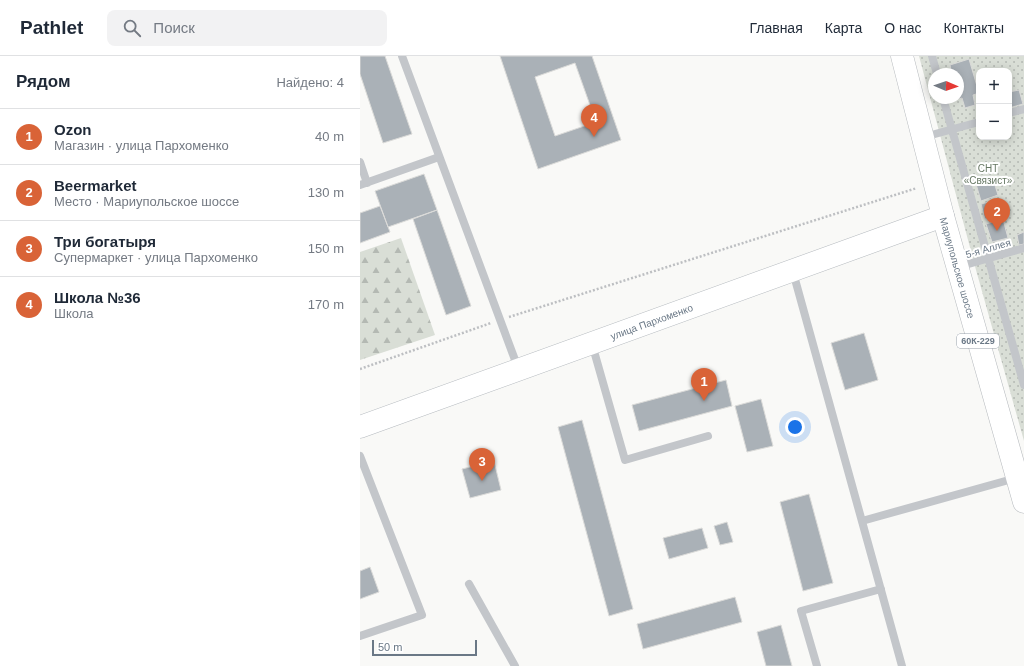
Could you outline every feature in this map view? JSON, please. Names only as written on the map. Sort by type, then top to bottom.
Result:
[{"type":"street","name":"Мариупольское шоссе","points":[[902,56],[942,216],[1024,500]]},
{"type":"street","name":"улица Пархоменко","points":[[360,427],[793,272],[942,216]]},
{"type":"lane","points":[[402,56],[499,320],[519,370]]},
{"type":"lane","points":[[932,56],[935,68]]},
{"type":"lane","points":[[946,104],[1024,386]]},
{"type":"lane","points":[[1012,112],[1024,109]]},
{"type":"lane","points":[[922,138],[976,123]]},
{"type":"lane","points":[[360,162],[364,184],[440,157]]},
{"type":"lane","name":"5-я Аллея","points":[[957,268],[1024,248]]},
{"type":"lane","points":[[793,272],[902,666]]},
{"type":"lane","points":[[592,344],[625,460],[708,436]]},
{"type":"lane","points":[[360,456],[422,615],[360,636]]},
{"type":"lane","points":[[862,522],[1017,478]]},
{"type":"lane","points":[[469,584],[515,666]]},
{"type":"lane","points":[[816,666],[801,611],[881,589]]},
{"type":"path","points":[[360,368],[499,320],[917,188]]},
{"type":"green space","name":"СНТ «Связист»","points":[[919,56],[1024,56],[1024,441],[932,104],[964,104],[964,68],[928,68],[928,90]]},
{"type":"green space","points":[[401,238],[435,335],[360,360],[360,252]]},
{"type":"building","points":[[360,56],[385,56],[412,134],[383,143],[360,74]]},
{"type":"building","points":[[500,56],[592,56],[621,140],[538,169]],"holes":[[[575,63],[596,122],[555,136],[535,77]]]},
{"type":"building","points":[[969,59],[976,83],[976,94],[973,95],[975,105],[965,108],[964,104],[964,68],[951,68],[950,65]]},
{"type":"building","points":[[1019,90],[1023,104],[1012,107],[1012,91]]},
{"type":"building","points":[[424,174],[437,210],[388,227],[375,191]]},
{"type":"building","points":[[993,179],[998,195],[981,201],[976,184]]},
{"type":"building","points":[[997,200],[1002,215],[985,219],[981,204]]},
{"type":"building","points":[[380,206],[390,232],[360,243],[360,213]]},
{"type":"building","points":[[437,210],[471,306],[446,315],[413,219]]},
{"type":"building","points":[[1003,219],[1008,238],[992,242],[986,224]]},
{"type":"building","points":[[1024,232],[1024,244],[1019,245],[1017,235]]},
{"type":"building","points":[[864,333],[878,380],[845,390],[831,343]]},
{"type":"building","points":[[726,380],[732,406],[639,431],[632,405]]},
{"type":"building","points":[[761,399],[773,446],[747,452],[735,406]]},
{"type":"building","points":[[582,420],[633,609],[609,616],[558,427]]},
{"type":"building","points":[[494,461],[501,490],[470,498],[462,469]]},
{"type":"building","points":[[809,494],[833,583],[803,591],[780,502]]},
{"type":"building","points":[[727,522],[733,542],[720,545],[714,526]]},
{"type":"building","points":[[702,528],[708,548],[669,559],[663,538]]},
{"type":"building","points":[[370,567],[379,592],[360,599],[360,571]]},
{"type":"building","points":[[735,597],[742,622],[643,649],[637,624]]},
{"type":"building","points":[[781,625],[792,666],[766,666],[757,632]]},
{"type":"place","name":"Школа №36","points":[[594,137]]},
{"type":"place","name":"Beermarket","points":[[997,231]]},
{"type":"place","name":"Ozon","points":[[704,401]]},
{"type":"place","name":"Три богатыря","points":[[482,481]]}]
